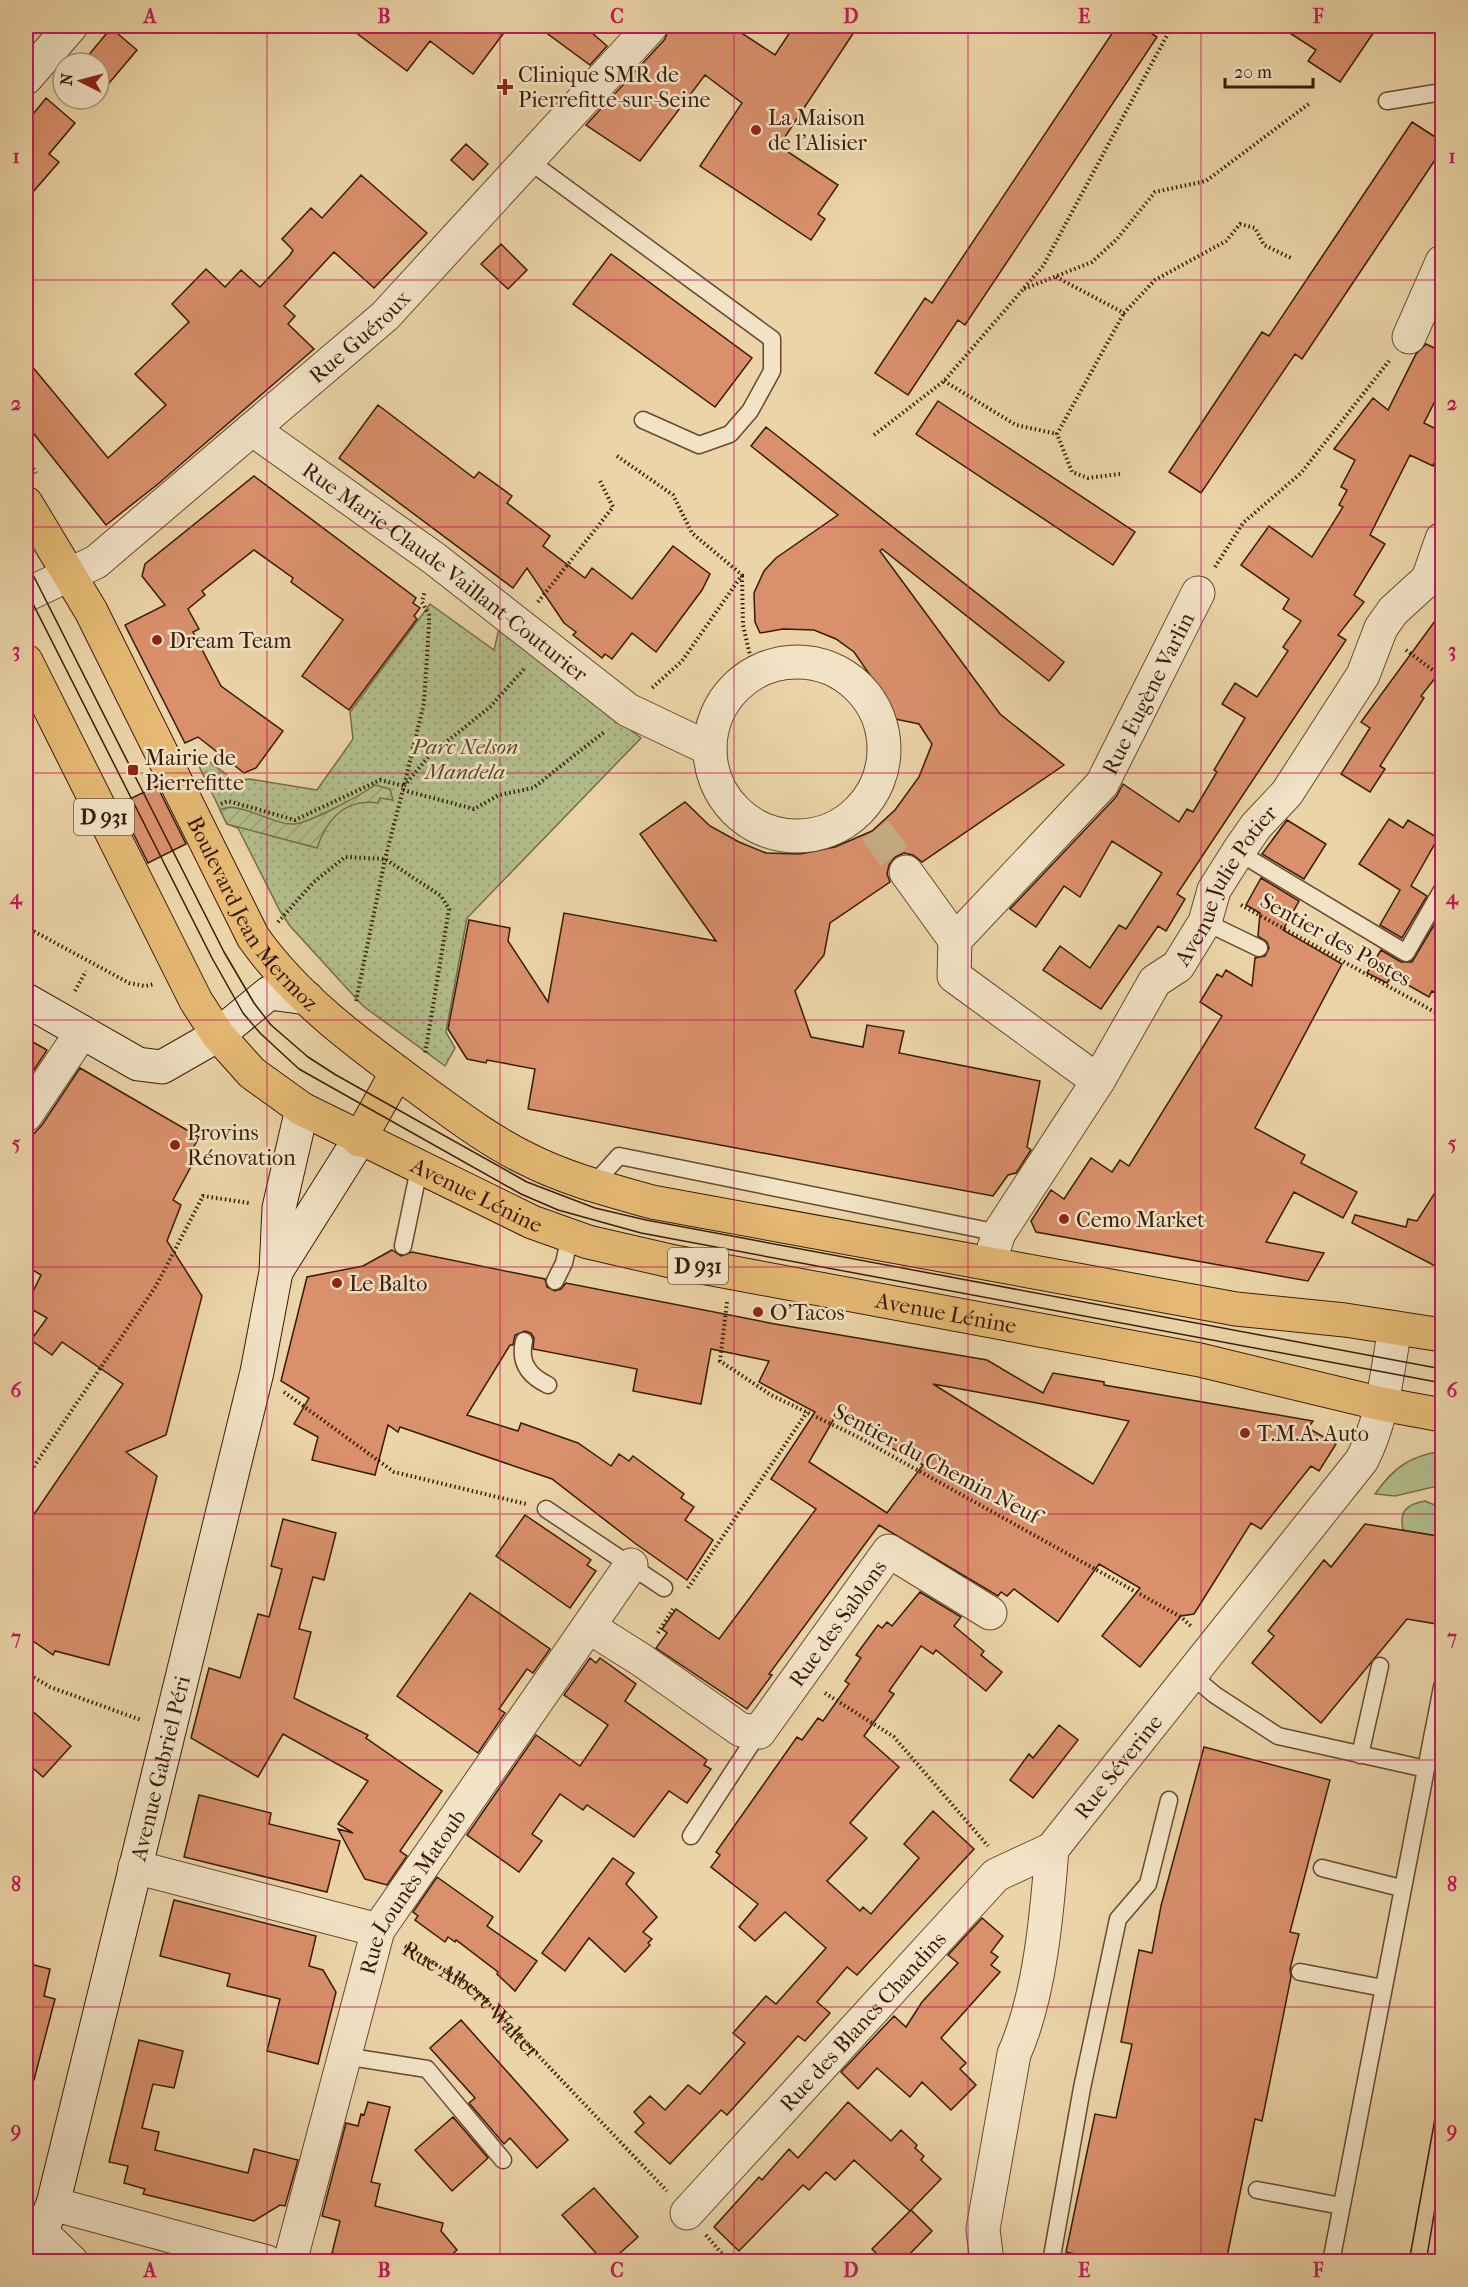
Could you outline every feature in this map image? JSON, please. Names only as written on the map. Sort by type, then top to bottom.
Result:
[{"type":"main road","name":"Boulevard Jean Mermoz","points":[[26,503],[91,611],[253,937],[273,966],[307,998],[411,1064]]},
{"type":"main road","name":"D 931","points":[[26,661],[196,1001],[218,1035],[252,1073],[302,1109],[359,1140]]},
{"type":"main road","name":"D 931","points":[[411,1064],[458,1118],[527,1159],[593,1185],[652,1202],[994,1248],[1236,1309],[1345,1320],[1443,1335]]},
{"type":"main road","points":[[359,1140],[411,1064]]},
{"type":"main road","name":"Avenue Lénine","points":[[359,1140],[531,1222],[588,1242],[732,1272],[1200,1360],[1382,1404],[1443,1415]]},
{"type":"street","points":[[26,78],[71,26]]},
{"type":"street","name":"Rue Guéroux","points":[[26,596],[96,562],[385,316],[651,26]]},
{"type":"street","points":[[1409,337],[1443,262]]},
{"type":"street","name":"Rue Marie-Claude Vaillant-Couturier","points":[[252,429],[435,559],[530,635],[638,716],[710,749]]},
{"type":"street","name":"Avenue Julie Potier","points":[[994,1248],[1098,1081],[1155,981],[1178,966],[1205,922],[1214,890],[1238,852],[1256,826],[1287,793],[1363,675],[1369,652],[1381,628],[1393,611],[1428,579],[1443,539]]},
{"type":"street","name":"Rue Eugène Varlin","points":[[956,940],[1102,784],[1198,593]]},
{"type":"street","points":[[808,662],[834,669],[857,685],[874,707],[883,733],[884,761],[867,820],[808,836],[778,834],[751,823],[729,804],[715,778],[710,749],[713,726],[722,705],[736,687],[754,673],[780,663],[808,662]]},
{"type":"street","points":[[906,872],[956,940],[954,976],[1098,1081]]},
{"type":"street","points":[[26,1000],[138,1064],[162,1066],[218,1035],[269,993],[307,998]]},
{"type":"street","points":[[26,1115],[82,1032]]},
{"type":"street","name":"Avenue Gabriel Péri","points":[[36,2231],[135,1867],[257,1372],[276,1272],[279,1208],[302,1109]]},
{"type":"street","name":"Avenue Gabriel Péri","points":[[276,1272],[359,1140]]},
{"type":"street","name":"Rue Séverine","points":[[1052,1849],[1362,1460],[1373,1438],[1382,1404],[1395,1328]]},
{"type":"street","name":"Rue des Sablons","points":[[759,1732],[889,1551],[990,1613]]},
{"type":"street","name":"Rue Lounès Matoub","points":[[290,2262],[378,1930],[631,1565]]},
{"type":"street","points":[[589,1627],[640,1659],[741,1730],[759,1732]]},
{"type":"street","points":[[988,2261],[983,2229],[1014,2054],[1028,2016],[1048,1902],[1052,1849]]},
{"type":"street","name":"Rue des Blancs Chandins","points":[[687,2213],[996,1875],[1052,1849]]},
{"type":"street","name":"Rue Albert Walter","points":[[135,1867],[378,1930]]},
{"type":"street","points":[[36,2231],[72,2262]]},
{"type":"street","points":[[36,2231],[267,2262]]},
{"type":"lane","points":[[1387,101],[1443,92]]},
{"type":"lane","points":[[528,160],[772,339],[772,371],[750,411],[730,434],[699,445],[643,420]]},
{"type":"lane","points":[[1238,852],[1406,953],[1443,890]]},
{"type":"lane","points":[[1205,922],[1259,948]]},
{"type":"lane","points":[[403,1246],[419,1169]]},
{"type":"lane","points":[[555,1281],[564,1263],[570,1236]]},
{"type":"lane","points":[[524,1341],[523,1362],[532,1377],[548,1385]]},
{"type":"lane","points":[[546,1509],[664,1588]]},
{"type":"lane","points":[[1360,1755],[1380,1666]]},
{"type":"lane","points":[[1191,1674],[1215,1695],[1278,1736],[1426,1769]]},
{"type":"lane","points":[[1331,2262],[1401,1888],[1443,1687]]},
{"type":"lane","name":"Rue des Sablons","points":[[691,1836],[759,1732]]},
{"type":"lane","points":[[1051,2262],[1082,2088],[1118,1919],[1148,1884],[1169,1800]]},
{"type":"lane","points":[[1322,1868],[1401,1888]]},
{"type":"lane","points":[[1300,1972],[1383,1988]]},
{"type":"lane","points":[[344,2056],[427,2069],[503,2160]]},
{"type":"lane","points":[[1257,2190],[1341,2206]]},
{"type":"path","points":[[874,435],[944,381],[1042,266],[1172,26]]},
{"type":"path","points":[[1021,290],[1092,262],[1117,239],[1155,192],[1206,181],[1310,103]]},
{"type":"path","points":[[1057,434],[1124,313],[1155,280],[1226,241],[1240,224],[1256,228],[1264,245],[1291,258]]},
{"type":"path","points":[[1055,277],[1124,313]]},
{"type":"path","name":"Rue Eugène Varlin","points":[[1198,593],[1243,523],[1300,473],[1409,337]]},
{"type":"path","points":[[944,381],[1016,425],[1057,434]]},
{"type":"path","points":[[1057,434],[1072,472],[1088,478],[1120,474]]},
{"type":"path","points":[[404,786],[430,755],[507,689],[530,635],[613,507],[599,479]]},
{"type":"path","points":[[356,1002],[385,859],[424,703],[429,615],[422,602],[435,559]]},
{"type":"path","points":[[742,575],[743,625],[754,673]]},
{"type":"path","points":[[1381,628],[1397,644],[1443,677]]},
{"type":"path","points":[[215,807],[228,801],[295,820],[380,780],[404,786]]},
{"type":"path","points":[[276,925],[314,882],[345,857],[385,859],[441,896],[449,909],[411,1064]]},
{"type":"path","name":"Sentier des Postes","points":[[1214,890],[1443,1016]]},
{"type":"path","points":[[26,927],[129,983],[145,987]]},
{"type":"path","points":[[73,995],[86,971]]},
{"type":"path","points":[[26,1478],[156,1286],[203,1196],[279,1208]]},
{"type":"path","name":"Sentier du Chemin Neuf","points":[[732,1272],[720,1360],[771,1395],[858,1437],[1181,1617],[1213,1645]]},
{"type":"path","points":[[257,1372],[394,1472],[546,1509]]},
{"type":"path","points":[[687,1590],[807,1412]]},
{"type":"path","points":[[640,1659],[680,1599]]},
{"type":"path","points":[[26,1673],[50,1687],[141,1720],[170,1727]]},
{"type":"path","points":[[800,1677],[894,1737],[1008,1870]]},
{"type":"path","name":"Rue Albert Walter","points":[[378,1930],[473,1987],[687,2213],[729,2262]]},
{"type":"green space","name":"Parc Nelson Mandela","points":[[430,604],[494,650],[499,628],[641,738],[467,918],[446,1032],[455,1048],[445,1066],[363,1006],[290,926],[280,911],[238,828],[227,824],[196,760],[201,756],[236,781],[249,779],[317,790],[353,739],[350,712]]},
{"type":"green space","points":[[375,785],[390,789],[393,800],[380,798],[378,803],[366,802],[346,808],[331,821],[317,848],[227,824],[220,810],[236,808],[286,824],[295,824],[324,813]]},
{"type":"green space","points":[[1442,1451],[1442,1485],[1395,1496],[1375,1494],[1404,1464],[1421,1456]]},
{"type":"green space","points":[[1425,1501],[1442,1508],[1442,1537],[1403,1530],[1403,1513],[1409,1506]]},
{"type":"building","points":[[347,26],[509,26],[473,74],[430,41],[407,71]]},
{"type":"building","points":[[537,26],[584,26],[607,46],[590,65]]},
{"type":"building","points":[[669,26],[731,26],[775,55],[794,26],[858,26],[779,146],[838,185],[818,214],[825,219],[811,240],[700,166],[742,103],[705,75],[640,161],[586,125],[665,39]]},
{"type":"building","points":[[1117,26],[1140,26],[1157,37],[965,325],[958,320],[908,395],[875,373],[925,298],[932,303]]},
{"type":"building","points":[[1279,26],[1378,26],[1340,82],[1308,61],[1316,50]]},
{"type":"building","points":[[111,28],[137,50],[111,81],[111,51],[92,51]]},
{"type":"building","points":[[46,98],[51,102],[51,111],[61,111],[75,123],[49,154],[59,162],[26,200],[26,123]]},
{"type":"building","points":[[1412,122],[1443,142],[1443,148],[1302,359],[1295,354],[1201,493],[1169,472],[1262,332],[1269,336]]},
{"type":"building","points":[[466,144],[488,164],[473,180],[451,160]]},
{"type":"building","points":[[361,175],[427,233],[374,288],[334,252],[284,306],[295,316],[288,324],[314,349],[158,484],[106,525],[26,424],[26,359],[108,458],[166,405],[135,374],[189,322],[172,304],[206,269],[225,287],[241,270],[260,287],[293,250],[282,239],[311,208],[322,218]]},
{"type":"building","points":[[501,244],[527,270],[508,289],[481,264]]},
{"type":"building","points":[[611,254],[752,358],[715,407],[573,304]]},
{"type":"building","points":[[1426,344],[1443,352],[1443,385],[1424,423],[1442,432],[1440,449],[1433,466],[1410,455],[1370,535],[1385,544],[1354,595],[1364,602],[1338,635],[1346,640],[1177,894],[1185,899],[1166,931],[1158,926],[1101,1009],[1043,970],[1060,946],[1090,968],[1119,925],[1126,929],[1162,873],[1112,841],[1080,897],[1064,886],[1036,927],[1010,909],[1116,797],[1123,784],[1179,822],[1187,809],[1193,812],[1217,772],[1214,770],[1245,718],[1222,704],[1235,683],[1257,697],[1288,651],[1283,647],[1301,621],[1283,609],[1289,599],[1241,565],[1269,526],[1312,557],[1343,507],[1339,505],[1347,490],[1341,487],[1355,460],[1334,449],[1373,398],[1388,410],[1416,354]]},
{"type":"building","points":[[938,401],[1135,532],[1113,565],[916,434]]},
{"type":"building","points":[[378,405],[474,478],[479,472],[512,496],[507,503],[550,536],[543,546],[585,578],[592,568],[632,599],[673,546],[710,574],[702,590],[656,652],[632,633],[612,659],[605,654],[602,658],[573,635],[576,632],[564,623],[527,568],[513,588],[339,458]]},
{"type":"building","points":[[766,427],[1064,662],[1049,681],[882,549],[880,551],[1000,714],[1064,765],[922,862],[913,855],[904,853],[895,857],[889,865],[887,874],[890,882],[830,923],[824,955],[795,991],[811,1037],[863,1047],[867,1025],[904,1031],[899,1053],[1040,1081],[1027,1147],[1031,1150],[1016,1173],[1008,1175],[993,1196],[528,1109],[535,1069],[487,1060],[486,1063],[467,1059],[448,1029],[469,920],[510,928],[508,941],[548,1002],[564,913],[716,941],[640,834],[685,802],[710,826],[739,842],[766,853],[800,854],[835,847],[872,831],[895,810],[919,777],[932,744],[919,724],[881,716],[879,697],[872,678],[854,652],[836,639],[814,630],[783,629],[760,633],[755,622],[754,593],[764,571],[776,558],[838,515],[751,446]]},
{"type":"building","points":[[254,476],[416,598],[413,603],[420,608],[414,616],[417,619],[349,710],[302,676],[343,620],[291,582],[293,578],[254,550],[202,591],[205,595],[188,609],[199,629],[193,632],[221,686],[283,731],[256,768],[244,773],[198,737],[185,743],[125,625],[165,605],[142,576],[145,564]]},
{"type":"building","points":[[1443,610],[1443,668],[1421,696],[1424,698],[1380,766],[1385,769],[1370,792],[1341,774],[1370,728],[1361,722]]},
{"type":"building","points":[[157,786],[186,844],[148,863],[119,804]]},
{"type":"building","points":[[1389,819],[1403,828],[1408,820],[1438,838],[1411,886],[1427,896],[1402,938],[1380,925],[1400,890],[1359,864]]},
{"type":"building","points":[[1287,820],[1326,844],[1304,879],[1262,854]]},
{"type":"building","points":[[1261,878],[1299,901],[1283,930],[1342,964],[1255,1128],[1305,1155],[1301,1163],[1357,1192],[1343,1218],[1294,1192],[1266,1242],[1324,1253],[1308,1281],[1036,1232],[1031,1221],[1051,1190],[1064,1199],[1091,1158],[1112,1172],[1120,1160],[1129,1166],[1222,1016],[1200,1002],[1217,974],[1222,977],[1226,970],[1252,986],[1255,958],[1265,956],[1269,948],[1267,942],[1258,936],[1260,913],[1246,905]]},
{"type":"building","points":[[1443,910],[1443,996],[1432,991],[1429,997],[1392,976],[1387,983],[1367,973],[1381,950],[1401,962],[1412,962]]},
{"type":"building","points":[[26,1038],[47,1050],[26,1082]]},
{"type":"building","points":[[80,1068],[199,1137],[189,1156],[195,1159],[173,1200],[181,1205],[167,1241],[202,1296],[166,1435],[126,1452],[157,1476],[109,1665],[55,1651],[53,1655],[26,1636],[26,1526],[123,1384],[62,1342],[52,1355],[31,1340],[47,1318],[26,1306],[41,1275],[26,1266],[26,1142],[42,1125]]},
{"type":"building","points":[[1443,1180],[1443,1270],[1352,1223],[1355,1215],[1406,1227],[1408,1219],[1417,1221]]},
{"type":"building","points":[[392,1250],[401,1256],[412,1252],[545,1279],[547,1287],[555,1291],[561,1289],[566,1283],[775,1324],[987,1360],[1043,1393],[1053,1373],[1104,1382],[1104,1385],[1313,1421],[1308,1428],[1336,1444],[1319,1471],[1311,1466],[1261,1529],[1251,1523],[1194,1614],[1181,1616],[1140,1667],[1102,1636],[1140,1588],[1099,1564],[1058,1622],[1014,1589],[1007,1596],[1001,1592],[998,1596],[879,1525],[769,1674],[772,1675],[747,1709],[656,1648],[667,1633],[662,1629],[676,1609],[719,1639],[816,1509],[771,1479],[815,1412],[759,1382],[769,1361],[711,1349],[701,1404],[633,1391],[637,1369],[533,1349],[534,1338],[531,1333],[525,1331],[515,1335],[513,1345],[510,1345],[467,1415],[518,1431],[521,1423],[578,1443],[611,1466],[619,1454],[629,1461],[633,1456],[684,1494],[681,1498],[694,1507],[685,1520],[713,1540],[687,1580],[552,1479],[400,1427],[398,1432],[388,1425],[375,1475],[312,1460],[318,1437],[294,1424],[309,1398],[281,1381],[307,1277],[363,1266]],"holes":[[[933,1384],[1037,1403],[1129,1421],[1093,1484]],[[835,1417],[923,1465],[887,1513],[809,1462]]]},
{"type":"building","points":[[525,1515],[591,1560],[587,1565],[596,1571],[570,1608],[496,1556]]},
{"type":"building","points":[[283,1519],[336,1533],[324,1580],[313,1577],[299,1629],[311,1632],[294,1698],[368,1735],[366,1738],[442,1791],[400,1851],[407,1856],[387,1885],[365,1879],[338,1829],[353,1833],[338,1824],[368,1781],[283,1734],[258,1777],[191,1738],[209,1668],[240,1678],[258,1614],[269,1617],[282,1569],[271,1566]]},
{"type":"building","points":[[1365,1524],[1443,1537],[1443,1625],[1407,1619],[1321,1723],[1252,1663],[1274,1636],[1268,1631],[1324,1560],[1331,1567]]},
{"type":"building","points":[[920,1592],[961,1617],[954,1626],[984,1651],[981,1655],[1002,1672],[986,1691],[936,1650],[933,1654],[921,1646],[889,1691],[894,1694],[864,1736],[899,1767],[850,1823],[867,1838],[827,1881],[860,1911],[863,1907],[871,1914],[919,1858],[904,1844],[933,1811],[974,1849],[857,1975],[847,1967],[817,2002],[830,2013],[805,2041],[798,2036],[727,2115],[721,2110],[670,2164],[635,2132],[644,2123],[634,2112],[650,2096],[665,2110],[688,2085],[700,2094],[745,2043],[733,2033],[766,1996],[776,2004],[826,1948],[785,1912],[755,1941],[739,1927],[758,1904],[711,1867],[720,1855],[716,1852],[797,1737],[802,1740],[818,1718],[823,1721],[849,1684],[845,1681],[861,1658],[856,1655],[878,1625],[882,1628],[887,1622],[892,1626]]},
{"type":"building","points":[[470,1593],[550,1649],[533,1673],[527,1669],[499,1709],[505,1713],[478,1753],[397,1696]]},
{"type":"building","points":[[590,1658],[596,1663],[600,1658],[636,1684],[625,1701],[707,1760],[704,1765],[711,1769],[687,1803],[669,1791],[634,1837],[587,1805],[583,1810],[560,1794],[532,1834],[542,1841],[519,1872],[467,1835],[536,1735],[580,1766],[608,1725],[564,1695]]},
{"type":"building","points":[[26,1705],[71,1746],[43,1777],[26,1762]]},
{"type":"building","points":[[1059,1725],[1078,1740],[1033,1798],[1010,1780],[1029,1754],[1033,1758]]},
{"type":"building","points":[[1204,1747],[1330,1780],[1290,1932],[1299,1934],[1290,1969],[1291,1977],[1262,2121],[1255,2119],[1226,2262],[1112,2262],[1066,2252],[1095,2114],[1116,2118],[1132,2044],[1121,2042],[1139,1950],[1152,1953],[1161,1906]]},
{"type":"building","points":[[199,1795],[271,1813],[269,1824],[340,1841],[327,1892],[184,1857]]},
{"type":"building","points":[[613,1858],[634,1873],[626,1884],[657,1917],[643,1932],[652,1939],[648,1943],[650,1945],[625,1972],[589,1938],[565,1971],[542,1953]]},
{"type":"building","points":[[437,1877],[493,1917],[487,1926],[537,1961],[515,1991],[497,1974],[498,1972],[456,1940],[455,1942],[448,1937],[445,1942],[415,1920],[418,1916],[413,1912]]},
{"type":"building","points":[[174,1900],[316,1936],[309,1966],[323,1970],[336,1992],[318,2064],[267,2051],[280,1999],[227,1986],[230,1974],[160,1956]]},
{"type":"building","points":[[982,1918],[1003,1936],[991,1952],[998,1957],[991,1965],[1000,1972],[941,2038],[966,2063],[960,2069],[976,2085],[951,2110],[922,2082],[910,2097],[877,2068],[858,2089],[841,2072],[894,2016],[906,2027],[922,2002],[958,1963],[948,1955]]},
{"type":"building","points":[[26,1963],[50,1969],[44,1996],[55,1999],[34,2080],[26,2079]]},
{"type":"building","points":[[461,2020],[568,2140],[537,2168],[510,2138],[504,2144],[469,2103],[475,2098],[430,2048]]},
{"type":"building","points":[[139,2040],[183,2051],[174,2088],[153,2084],[142,2128],[159,2132],[155,2150],[248,2173],[254,2149],[298,2160],[285,2206],[280,2205],[254,2221],[143,2194],[145,2189],[124,2183],[128,2166],[109,2162]]},
{"type":"building","points":[[368,2102],[390,2107],[371,2182],[380,2184],[375,2206],[443,2223],[441,2231],[457,2250],[444,2262],[366,2262],[332,2253],[340,2221],[322,2216],[346,2123],[358,2126],[361,2114],[364,2115]]},
{"type":"building","points":[[848,2102],[891,2141],[901,2130],[917,2145],[915,2148],[924,2156],[921,2160],[941,2179],[911,2210],[932,2231],[902,2262],[885,2262],[872,2249],[910,2211],[854,2160],[835,2180],[826,2172],[809,2190],[803,2185],[739,2251],[714,2227],[759,2177],[762,2180],[789,2149],[798,2158]]},
{"type":"building","points":[[453,2117],[488,2158],[452,2191],[415,2150]]},
{"type":"building","points":[[594,2188],[638,2237],[610,2262],[604,2262],[562,2215]]},
{"type":"tunnel","points":[[875,830],[906,872]]},
{"type":"tram line","points":[[26,561],[224,952],[254,1003],[271,1025],[308,1057],[336,1075],[527,1182],[595,1208],[646,1220],[1442,1369]]},
{"type":"tram line","points":[[26,590],[212,958],[243,1013],[260,1033],[299,1069],[521,1194],[558,1210],[641,1233],[1442,1383]]},
{"type":"tram line","points":[[1409,2262],[1442,2080]]},
{"type":"tram line","points":[[1426,2262],[1442,2167]]},
{"type":"place","name":"Clinique SMR de Pierrefitte-sur-Seine","points":[[505,87]]},
{"type":"place","name":"La Maison de l'Alisier","points":[[756,130]]},
{"type":"place","name":"Dream Team","points":[[157,640]]},
{"type":"place","name":"Mairie de Pierrefitte","points":[[133,770]]},
{"type":"place","name":"Provins Rénovation","points":[[175,1145]]},
{"type":"place","name":"Cemo Market","points":[[1064,1219]]},
{"type":"place","name":"Le Balto","points":[[337,1283]]},
{"type":"place","name":"O'Tacos","points":[[758,1312]]},
{"type":"place","name":"T.M.A. Auto","points":[[1245,1433]]}]
